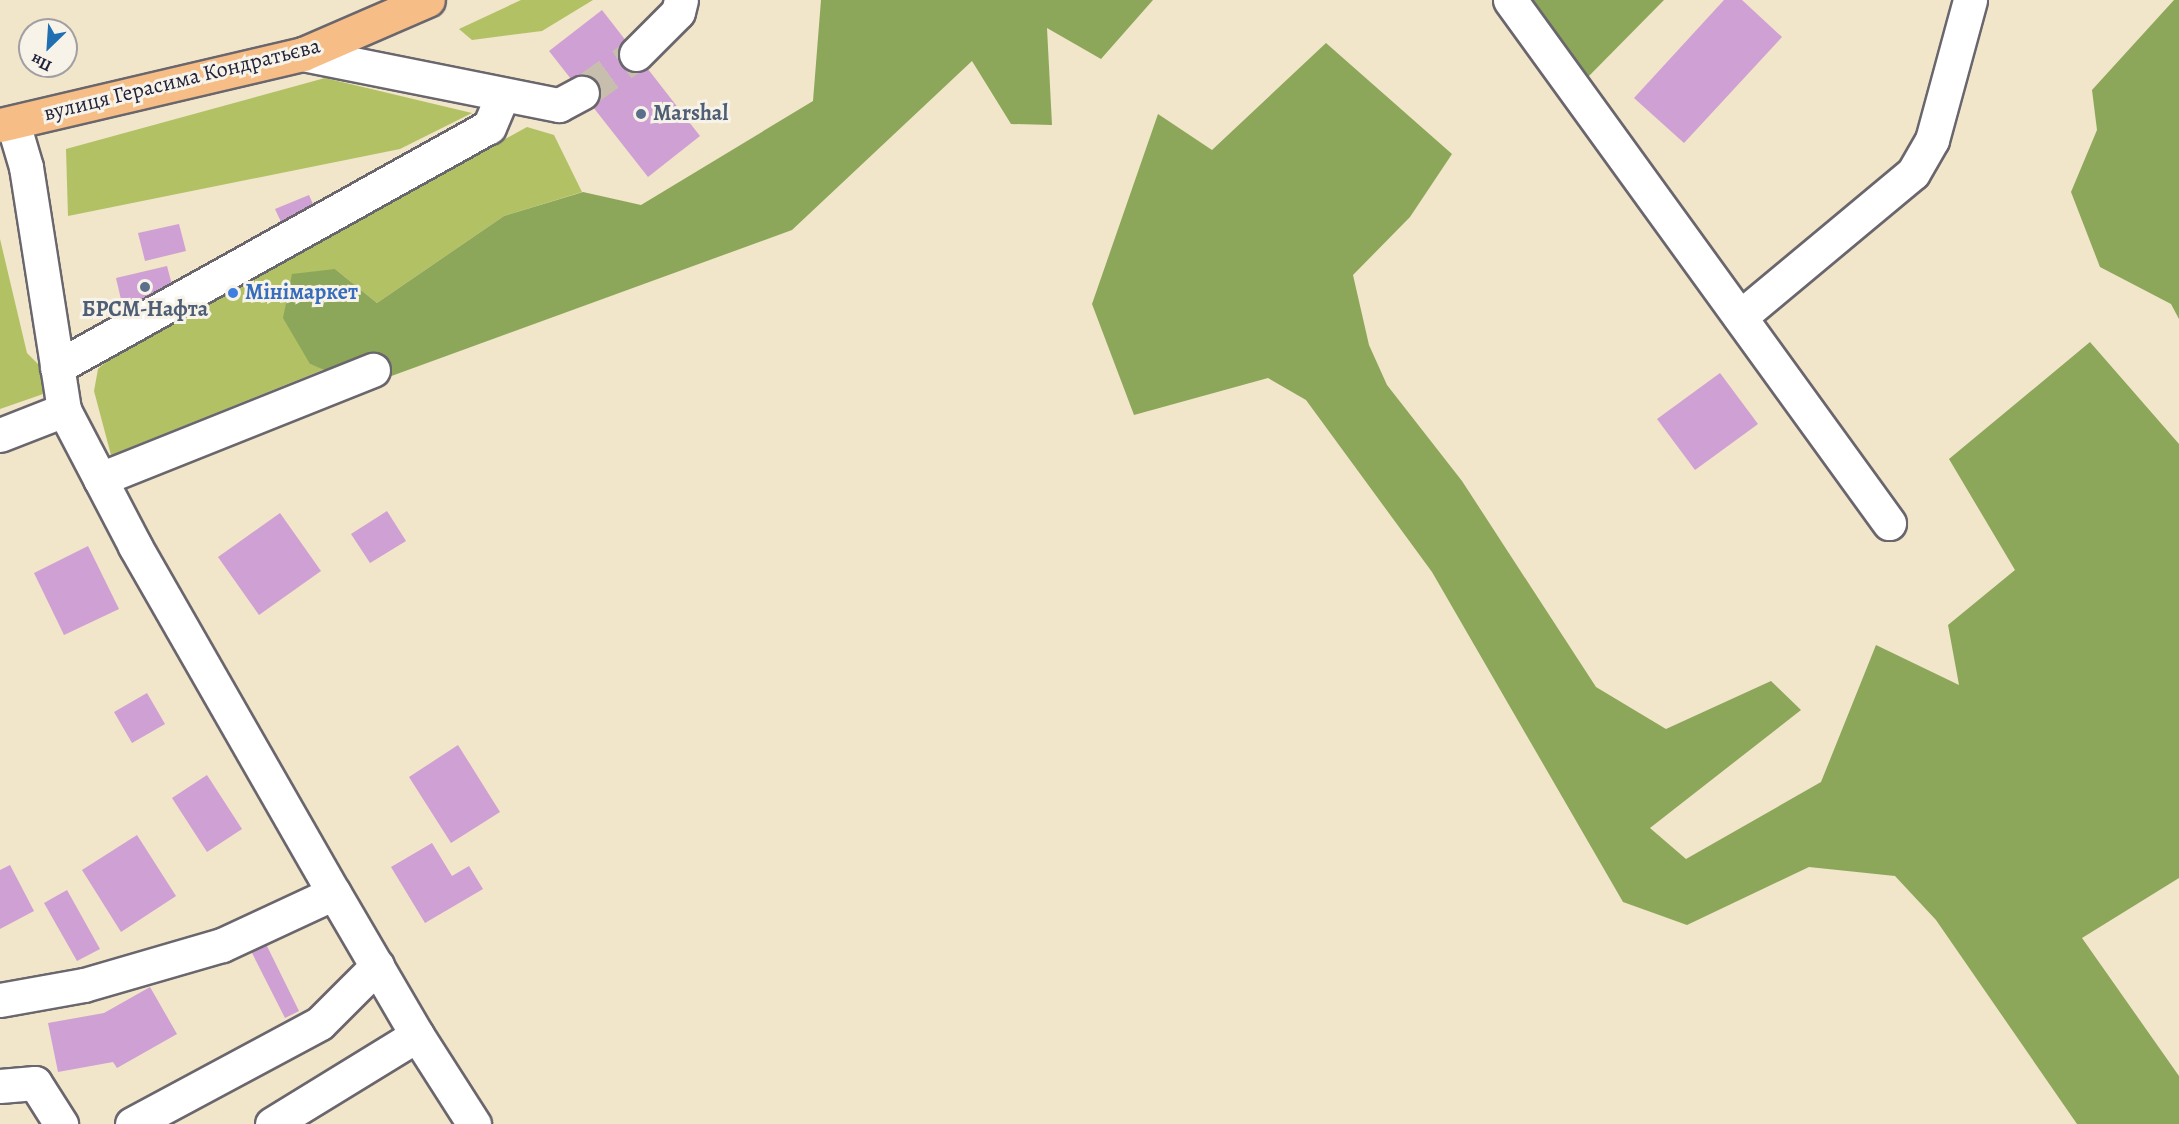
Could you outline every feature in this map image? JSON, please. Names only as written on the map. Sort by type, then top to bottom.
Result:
[{"type":"main road","name":"вулиця Герасима Кондратьєва","points":[[6,124],[303,54],[428,0]]},
{"type":"street","points":[[636,54],[678,12],[681,0]]},
{"type":"street","points":[[1510,0],[1889,523]]},
{"type":"street","points":[[1740,317],[1913,173],[1932,140],[1970,0]]},
{"type":"street","points":[[303,54],[502,96],[559,105],[582,93]]},
{"type":"street","points":[[57,367],[489,127],[502,96]]},
{"type":"street","points":[[6,124],[26,166],[64,410],[100,479],[334,893],[417,1035],[474,1124]]},
{"type":"street","points":[[100,479],[373,370]]},
{"type":"street","points":[[0,435],[64,410]]},
{"type":"street","points":[[0,1000],[84,985],[222,945],[334,893]]},
{"type":"street","points":[[132,1124],[320,1023],[376,966]]},
{"type":"street","points":[[272,1124],[313,1114],[417,1035]]},
{"type":"street","points":[[0,1086],[35,1083],[61,1124]]},
{"type":"green space","points":[[521,0],[593,0],[542,31],[472,40],[459,29]]},
{"type":"green space","points":[[821,0],[1153,0],[1101,59],[1047,28],[1052,125],[1011,124],[972,61],[792,230],[364,386],[310,364],[283,318],[292,274],[335,269],[377,303],[504,216],[583,192],[641,205],[813,101]]},
{"type":"green space","points":[[1527,0],[1664,0],[1585,80]]},
{"type":"green space","points":[[2174,0],[2179,0],[2179,319],[2171,304],[2100,267],[2071,192],[2097,130],[2092,90]]},
{"type":"green space","points":[[1326,43],[1452,154],[1410,217],[1353,275],[1369,345],[1387,385],[1462,481],[1596,687],[1666,729],[1771,681],[1801,710],[1650,828],[1686,859],[1821,782],[1876,645],[1959,685],[1948,625],[2015,570],[1949,459],[2090,342],[2179,444],[2179,878],[2082,938],[2179,1076],[2179,1124],[2077,1124],[1936,920],[1895,876],[1809,867],[1687,925],[1623,902],[1432,572],[1306,400],[1268,378],[1134,415],[1092,304],[1158,114],[1212,150]]},
{"type":"green space","points":[[325,78],[472,113],[400,149],[68,216],[66,149]]},
{"type":"green space","points":[[527,127],[554,135],[582,192],[504,216],[377,303],[335,269],[310,364],[325,369],[111,455],[94,391],[98,369],[116,352]]},
{"type":"green space","points":[[0,239],[27,353],[41,367],[46,393],[0,409]]},
{"type":"building","points":[[1724,0],[1742,0],[1782,37],[1684,143],[1634,98]]},
{"type":"building","name":"Marshal","points":[[602,10],[700,136],[648,177],[549,51]]},
{"type":"building","points":[[309,195],[316,211],[282,224],[275,209]]},
{"type":"building","points":[[179,224],[186,251],[145,261],[138,233]]},
{"type":"building","name":"БРСМ-Нафта","points":[[167,266],[175,296],[123,308],[116,278]]},
{"type":"building","points":[[1720,373],[1758,424],[1695,470],[1657,419]]},
{"type":"building","points":[[387,511],[406,541],[370,563],[351,534]]},
{"type":"building","points":[[280,513],[321,571],[259,615],[218,557]]},
{"type":"building","points":[[88,546],[119,609],[64,635],[34,573]]},
{"type":"building","points":[[147,693],[165,724],[132,743],[114,712]]},
{"type":"building","points":[[458,745],[500,812],[451,843],[409,777]]},
{"type":"building","points":[[207,775],[242,829],[207,852],[172,798]]},
{"type":"building","points":[[137,835],[176,896],[121,932],[82,870]]},
{"type":"building","points":[[432,843],[452,876],[469,866],[483,889],[425,923],[391,867]]},
{"type":"building","points":[[10,865],[34,911],[0,929],[0,870]]},
{"type":"building","points":[[67,890],[100,949],[77,961],[44,903]]},
{"type":"building","points":[[265,942],[299,1011],[285,1018],[250,949]]},
{"type":"building","points":[[150,987],[177,1034],[117,1068],[113,1062],[58,1072],[48,1023],[104,1013]]},
{"type":"tunnel","points":[[582,93],[636,54]]},
{"type":"place","name":"Marshal","points":[[641,114]]},
{"type":"place","name":"БРСМ-Нафта","points":[[145,287]]},
{"type":"place","name":"Мінімаркет","points":[[233,293]]}]
